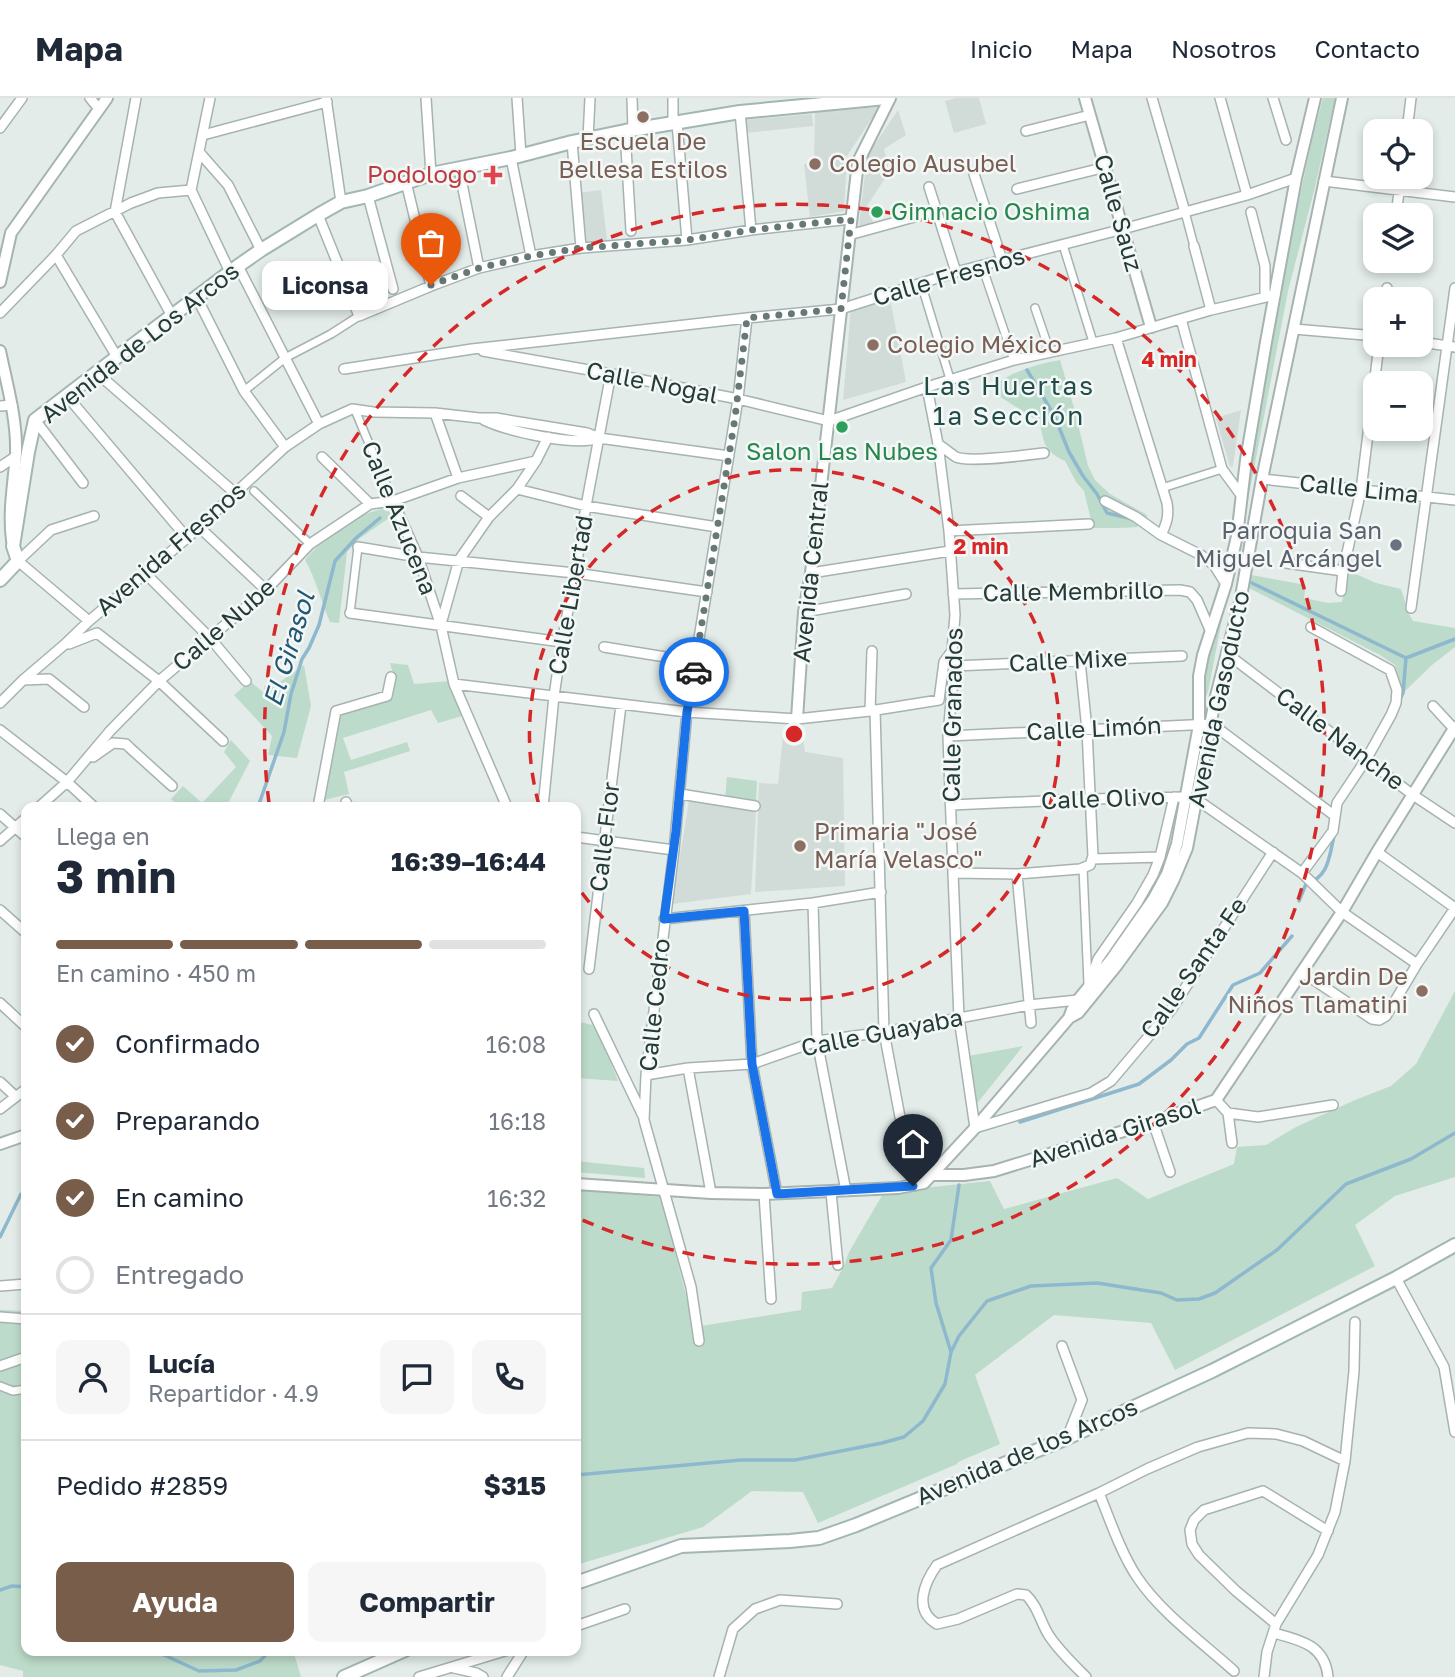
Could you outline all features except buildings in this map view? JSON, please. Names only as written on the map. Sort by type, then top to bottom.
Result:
[{"type":"main road","name":"Avenida de Los Arcos","points":[[18,561],[13,546],[35,421],[234,269],[341,202],[368,196],[430,174],[629,131],[799,102],[888,98]]},
{"type":"main road","points":[[0,580],[18,561]]},
{"type":"main road","name":"Avenida de los Arcos","points":[[581,1581],[681,1546],[819,1538],[869,1520],[1067,1438],[1212,1371],[1396,1278],[1455,1245]]},
{"type":"main road","points":[[344,1677],[391,1656]]},
{"type":"street","points":[[0,128],[22,98]]},
{"type":"street","points":[[90,98],[99,109]]},
{"type":"street","points":[[0,282],[12,233],[107,98]]},
{"type":"street","points":[[136,98],[115,212],[172,316]]},
{"type":"street","points":[[210,98],[191,190],[319,424]]},
{"type":"street","points":[[426,98],[430,174]]},
{"type":"street","points":[[517,98],[516,156],[531,256]]},
{"type":"street","points":[[588,139],[590,98]]},
{"type":"street","points":[[632,98],[629,131],[632,245]]},
{"type":"street","points":[[673,98],[687,240]]},
{"type":"street","name":"Avenida Central","points":[[797,719],[804,612],[811,573],[858,162],[888,98]]},
{"type":"street","name":"Calle Sauz","points":[[1085,98],[1151,327]]},
{"type":"street","points":[[1152,98],[1210,310]]},
{"type":"street","points":[[829,421],[1014,360],[1115,338],[1210,310],[1270,296],[1265,266],[1220,98]]},
{"type":"street","points":[[1273,98],[1286,141]]},
{"type":"street","name":"Avenida Gasoducto","points":[[932,1175],[1069,1018],[1078,1000],[1110,961],[1154,898],[1167,874],[1177,844],[1199,725],[1202,655],[1226,584],[1237,536],[1270,296],[1315,98]]},
{"type":"street","name":"Avenida Gasoducto","points":[[1069,1018],[1078,1013],[1117,965],[1162,903],[1187,849],[1185,798],[1212,724],[1226,653],[1240,602],[1262,479],[1342,98]]},
{"type":"street","points":[[1408,119],[1411,98]]},
{"type":"street","points":[[203,135],[327,100],[341,202]]},
{"type":"street","points":[[740,113],[751,230]]},
{"type":"street","points":[[1026,131],[1090,116]]},
{"type":"street","points":[[572,142],[581,248]]},
{"type":"street","points":[[199,152],[228,185],[261,250]]},
{"type":"street","points":[[1017,189],[1106,167]]},
{"type":"street","points":[[459,169],[479,268]]},
{"type":"street","points":[[975,174],[1002,260]]},
{"type":"street","name":"Calle Fresnos","points":[[344,369],[472,349],[841,309],[956,272],[1247,195],[1296,178]]},
{"type":"street","points":[[1324,181],[1455,197]]},
{"type":"street","points":[[406,182],[431,285]]},
{"type":"street","points":[[929,187],[956,272]]},
{"type":"street","points":[[0,313],[57,255],[76,231],[131,203],[158,193],[191,190]]},
{"type":"street","points":[[1397,203],[1399,191]]},
{"type":"street","points":[[368,196],[393,289]]},
{"type":"street","points":[[849,235],[936,211]]},
{"type":"street","points":[[318,215],[359,316]]},
{"type":"street","points":[[244,391],[285,358],[359,316],[479,268],[581,248],[687,240],[851,219]]},
{"type":"street","points":[[1063,245],[1093,342]]},
{"type":"street","points":[[57,255],[117,356]]},
{"type":"street","points":[[982,266],[1014,360]]},
{"type":"street","points":[[921,284],[950,379]]},
{"type":"street","points":[[1411,608],[1425,496],[1451,346],[1455,288]]},
{"type":"street","points":[[197,298],[244,391],[285,447]]},
{"type":"street","points":[[1035,308],[1050,352]]},
{"type":"street","name":"Calle Cedro","points":[[699,1341],[691,1287],[644,1120],[646,1075],[674,850],[687,712],[738,400],[747,318]]},
{"type":"street","points":[[1181,319],[1222,469],[1241,495]]},
{"type":"street","points":[[1294,329],[1363,335]]},
{"type":"street","points":[[1115,338],[1168,513],[1161,535]]},
{"type":"street","points":[[1433,344],[1451,346]]},
{"type":"street","name":"Calle Nogal","points":[[472,349],[617,375],[829,421]]},
{"type":"street","points":[[0,352],[12,405],[15,457],[9,522],[13,546]]},
{"type":"street","points":[[1341,591],[1343,570],[1361,490],[1378,357]]},
{"type":"street","points":[[97,373],[236,493]]},
{"type":"street","name":"Calle Libertad","points":[[543,802],[562,642],[609,384]]},
{"type":"street","name":"Calle Granados","points":[[927,387],[938,443],[949,531],[954,666],[948,736],[959,1018],[975,1128]]},
{"type":"street","points":[[67,396],[187,538]]},
{"type":"street","points":[[0,406],[12,405]]},
{"type":"street","points":[[353,410],[496,418],[587,433],[599,439],[729,456]]},
{"type":"street","name":"Avenida Fresnos","points":[[0,703],[89,621],[187,538],[285,447],[319,424],[353,410]]},
{"type":"street","name":"Calle Azucena","points":[[353,410],[418,557],[440,626],[454,684],[504,802]]},
{"type":"street","points":[[435,413],[458,478]]},
{"type":"street","points":[[479,418],[548,438],[590,442],[599,439]]},
{"type":"street","points":[[35,421],[83,483]]},
{"type":"street","points":[[440,626],[459,560],[489,517],[517,489],[548,438]]},
{"type":"street","points":[[938,443],[957,457],[967,459],[1044,453]]},
{"type":"street","points":[[0,467],[15,457]]},
{"type":"street","points":[[322,457],[370,504]]},
{"type":"street","name":"Calle Nube","points":[[78,768],[159,681],[266,590],[310,544],[370,504],[393,500],[458,478],[536,460]]},
{"type":"street","points":[[1162,488],[1222,469]]},
{"type":"street","name":"Calle Lima","points":[[1262,479],[1455,500]]},
{"type":"street","points":[[517,489],[586,506],[717,527]]},
{"type":"street","points":[[254,491],[310,544]]},
{"type":"street","points":[[461,496],[489,517]]},
{"type":"street","points":[[1105,501],[1136,517],[1161,535],[1201,555],[1214,565],[1226,584]]},
{"type":"street","points":[[89,621],[18,561],[51,530],[94,516]]},
{"type":"street","points":[[949,531],[1089,524]]},
{"type":"street","points":[[198,526],[266,590]]},
{"type":"street","points":[[562,642],[350,613],[358,547],[418,557],[575,573],[707,592]]},
{"type":"street","points":[[811,573],[950,551]]},
{"type":"street","points":[[1286,564],[1343,570]]},
{"type":"street","points":[[146,574],[210,638],[246,681]]},
{"type":"street","name":"Calle Membrillo","points":[[953,594],[1180,590],[1190,592],[1197,600],[1210,632]]},
{"type":"street","points":[[804,612],[905,594]]},
{"type":"street","points":[[1304,875],[1333,831],[1337,803],[1370,761],[1396,703],[1397,690],[1390,670],[1311,627]]},
{"type":"street","points":[[64,645],[97,633],[159,681],[223,741]]},
{"type":"street","points":[[604,647],[696,662]]},
{"type":"street","points":[[872,651],[884,1032],[913,1186]]},
{"type":"street","points":[[454,684],[687,712],[797,719],[939,700],[944,662],[952,651]]},
{"type":"street","name":"Calle Nanche","points":[[1226,653],[1455,823]]},
{"type":"street","name":"Calle Mixe","points":[[954,666],[1182,656]]},
{"type":"street","points":[[1080,661],[1087,730],[1089,799],[1088,987]]},
{"type":"street","points":[[319,802],[335,711],[387,696],[391,677]]},
{"type":"street","points":[[23,680],[49,679],[84,707]]},
{"type":"street","name":"Calle Flor","points":[[589,969],[621,705]]},
{"type":"street","points":[[1433,706],[1454,728]]},
{"type":"street","points":[[1212,724],[1335,816]]},
{"type":"street","name":"Calle Limón","points":[[948,736],[1212,724]]},
{"type":"street","name":"Avenida Girasol","points":[[581,1184],[664,1191],[764,1194],[913,1186],[924,1183],[932,1175],[994,1171],[1216,1100],[1342,912],[1454,728]]},
{"type":"street","points":[[0,730],[89,802]]},
{"type":"street","points":[[45,802],[78,768],[113,743],[126,744],[172,786]]},
{"type":"street","points":[[680,794],[755,806]]},
{"type":"street","points":[[1088,987],[1098,959],[1153,875],[1185,798]]},
{"type":"street","name":"Calle Olivo","points":[[951,805],[1185,798],[1273,852],[1304,875],[1342,912],[1417,964]]},
{"type":"street","points":[[0,814],[21,832]]},
{"type":"street","points":[[0,841],[21,822]]},
{"type":"street","points":[[581,837],[674,850]]},
{"type":"street","name":"Calle Santa Fe","points":[[975,1128],[1091,1093],[1111,1082],[1171,1010],[1273,852]]},
{"type":"street","points":[[1302,972],[1372,1019],[1379,1020],[1386,1016],[1455,908],[1377,852]]},
{"type":"street","points":[[953,873],[1017,874],[1160,857]]},
{"type":"street","points":[[1017,874],[1031,1023]]},
{"type":"street","points":[[664,919],[813,904],[881,892]]},
{"type":"street","points":[[813,904],[817,1041],[846,1191]]},
{"type":"street","points":[[0,911],[21,929]]},
{"type":"street","points":[[744,911],[752,1064],[777,1194]]},
{"type":"street","name":"Calle Guayaba","points":[[646,1075],[688,1068],[752,1064],[817,1041],[884,1032],[1029,1005],[1078,1000]]},
{"type":"street","points":[[0,1003],[21,1022]]},
{"type":"street","points":[[594,1014],[644,1120]]},
{"type":"street","points":[[688,1068],[711,1193]]},
{"type":"street","points":[[0,1082],[16,1097]]},
{"type":"street","points":[[0,1109],[21,1092]]},
{"type":"street","points":[[1216,1100],[1228,1113],[1232,1143]]},
{"type":"street","points":[[1228,1113],[1258,1117],[1333,1105]]},
{"type":"street","points":[[1153,1122],[1170,1172]]},
{"type":"street","points":[[0,1144],[21,1137]]},
{"type":"street","points":[[831,1192],[838,1265]]},
{"type":"street","points":[[764,1194],[771,1299]]},
{"type":"street","points":[[1396,1278],[1444,1367],[1455,1432]]},
{"type":"street","points":[[0,1286],[21,1284]]},
{"type":"street","points":[[0,1317],[21,1319]]},
{"type":"street","points":[[1264,1677],[1267,1652],[1275,1629],[1318,1555],[1335,1512],[1345,1461],[1354,1371],[1355,1322]]},
{"type":"street","points":[[1062,1346],[1082,1400],[1067,1438]]},
{"type":"street","points":[[0,1366],[21,1359]]},
{"type":"street","points":[[0,1386],[13,1391],[21,1390]]},
{"type":"street","points":[[1086,1677],[1048,1634],[1033,1601],[1026,1595],[1017,1594],[958,1619],[937,1624],[931,1621],[923,1602],[923,1591],[936,1565],[1198,1447],[1248,1433],[1276,1434],[1303,1441],[1345,1461]]},
{"type":"street","points":[[1328,1531],[1263,1491],[1205,1510],[1194,1520],[1190,1530],[1192,1544],[1199,1556],[1275,1629],[1303,1641],[1320,1654],[1328,1677]]},
{"type":"street","points":[[1099,1493],[1136,1576],[1157,1602],[1234,1671]]},
{"type":"street","points":[[719,1677],[733,1629],[755,1609],[780,1600],[837,1604]]},
{"type":"street","points":[[581,1624],[625,1609]]},
{"type":"street","points":[[419,1677],[489,1656]]},
{"type":"street","points":[[507,1677],[520,1656]]},
{"type":"street","points":[[452,1668],[476,1672],[483,1677]]},
{"type":"shaded area","points":[[979,98],[986,124],[954,133],[945,101]]},
{"type":"shaded area","points":[[879,107],[847,156],[834,160],[847,157],[844,211],[810,217],[804,164],[814,163],[815,112],[837,110],[837,116],[838,110]]},
{"type":"shaded area","points":[[898,110],[906,135],[884,149],[888,164],[887,175],[867,206],[873,223],[859,226],[867,156]]},
{"type":"shaded area","points":[[812,114],[813,126],[745,133],[744,120]]},
{"type":"shaded area","points":[[601,190],[607,240],[584,243],[578,193]]},
{"type":"shaded area","name":"Colegio México","points":[[890,298],[906,382],[843,400],[851,308]]},
{"type":"shaded area","points":[[1241,410],[1233,466],[1230,467],[1216,418]]},
{"type":"shaded area","name":"Primaria \"José María Velasco\"","points":[[801,726],[805,752],[843,758],[845,886],[755,892],[759,783],[778,784],[784,727]]},
{"type":"shaded area","points":[[689,801],[756,811],[751,894],[672,904]]},
{"type":"green space","points":[[1323,98],[1335,98],[1288,291],[1247,505],[1204,701],[1204,655],[1234,557],[1245,473],[1288,250]]},
{"type":"green space","points":[[1060,360],[1088,466],[1095,480],[1110,494],[1147,515],[1147,519],[1137,527],[1093,528],[1084,491],[1065,461],[1046,446],[1040,422],[994,393],[992,386],[1008,377],[1033,366]]},
{"type":"green space","points":[[382,509],[395,514],[360,538],[347,552],[339,623],[330,622],[305,560],[339,528]]},
{"type":"green space","points":[[1349,571],[1376,583],[1401,589],[1413,621],[1455,628],[1455,647],[1403,693],[1395,665],[1249,588],[1251,575],[1306,585],[1304,598],[1328,603],[1342,602]]},
{"type":"green space","points":[[390,663],[408,665],[414,684],[450,681],[462,716],[438,723],[431,710],[343,738],[351,760],[407,742],[410,751],[344,772],[349,794],[324,800],[341,714],[393,697],[395,680]]},
{"type":"green space","points":[[304,665],[311,706],[297,758],[268,755],[272,736],[234,695],[250,681],[264,693]]},
{"type":"green space","points":[[231,740],[250,761],[229,802],[203,802],[236,767],[224,752]]},
{"type":"green space","points":[[727,777],[757,781],[756,804],[725,799]]},
{"type":"green space","points":[[183,786],[201,802],[174,802],[171,799]]},
{"type":"green space","points":[[1455,991],[1455,1177],[1395,1196],[1355,1225],[1375,1266],[1175,1370],[1151,1323],[1054,1315],[975,1375],[1000,1444],[818,1523],[803,1492],[752,1491],[703,1527],[581,1564],[581,1190],[661,1197],[694,1327],[801,1310],[802,1292],[832,1288],[849,1252],[884,1192],[990,1181],[1004,1209],[1117,1178],[1148,1199],[1234,1164],[1237,1147],[1266,1145],[1296,1127],[1391,1086],[1416,1064]]},
{"type":"green space","points":[[581,1022],[597,1026],[618,1081],[581,1078]]},
{"type":"green space","points":[[1023,1046],[975,1106],[968,1056]]},
{"type":"green space","points":[[581,1162],[644,1168],[645,1178],[581,1172]]},
{"type":"green space","points":[[0,1310],[21,1311],[21,1656],[295,1656],[301,1677],[23,1677],[23,1671],[0,1665]]},
{"type":"waterway","points":[[1027,370],[1054,415],[1069,452],[1107,513],[1133,519]]},
{"type":"waterway","name":"El Girasol","points":[[260,802],[284,732],[291,694],[302,659],[319,625],[335,561],[356,538],[380,518]]},
{"type":"waterway","points":[[1252,583],[1406,658],[1455,639]]},
{"type":"waterway","points":[[1399,701],[1403,693],[1406,658]]},
{"type":"waterway","points":[[1299,901],[1306,884],[1314,881],[1324,871],[1334,836]]},
{"type":"waterway","points":[[1020,1122],[1139,1084],[1187,1044],[1199,1038],[1233,985],[1260,973],[1292,936]]},
{"type":"waterway","points":[[581,1475],[741,1460],[795,1460],[904,1437],[923,1421],[945,1384],[951,1352],[959,1336],[987,1301],[1031,1286],[1097,1283],[1161,1293],[1177,1300],[1199,1299],[1215,1293],[1277,1250],[1346,1184],[1411,1159],[1455,1133]]},
{"type":"waterway","points":[[951,1352],[936,1303],[931,1268],[951,1240],[959,1185]]},
{"type":"waterway","name":"El Girasol","points":[[0,1237],[21,1194]]},
{"type":"waterway","points":[[0,1590],[21,1587]]},
{"type":"waterway","points":[[166,1656],[199,1671],[236,1670],[260,1661],[265,1656]]},
{"type":"way so far","points":[[431,285],[479,268],[581,248],[687,240],[851,219],[841,309],[747,318],[738,400],[694,672]]},
{"type":"place","name":"Escuela De Bellesa Estilos","points":[[643,117]]},
{"type":"place","name":"Colegio Ausubel","points":[[815,164]]},
{"type":"place","name":"Podologo","points":[[493,175]]},
{"type":"place","name":"Gimnacio Oshima","points":[[877,212]]},
{"type":"place","name":"Liconsa","points":[[431,285]]},
{"type":"place","name":"Colegio México","points":[[873,345]]},
{"type":"place","name":"Salon Las Nubes","points":[[842,427]]},
{"type":"place","name":"Parroquia San Miguel Arcángel","points":[[1396,545]]},
{"type":"place","name":"Primaria \"José María Velasco\"","points":[[800,846]]},
{"type":"place","name":"Jardin De Niños Tlamatini","points":[[1422,991]]},
{"type":"district","name":"Las Huertas 1ª Sección","points":[[1009,401]]},
{"type":"route","points":[[694,672],[687,712],[676,831],[664,919],[744,911],[752,1064],[777,1194],[913,1186]]}]
